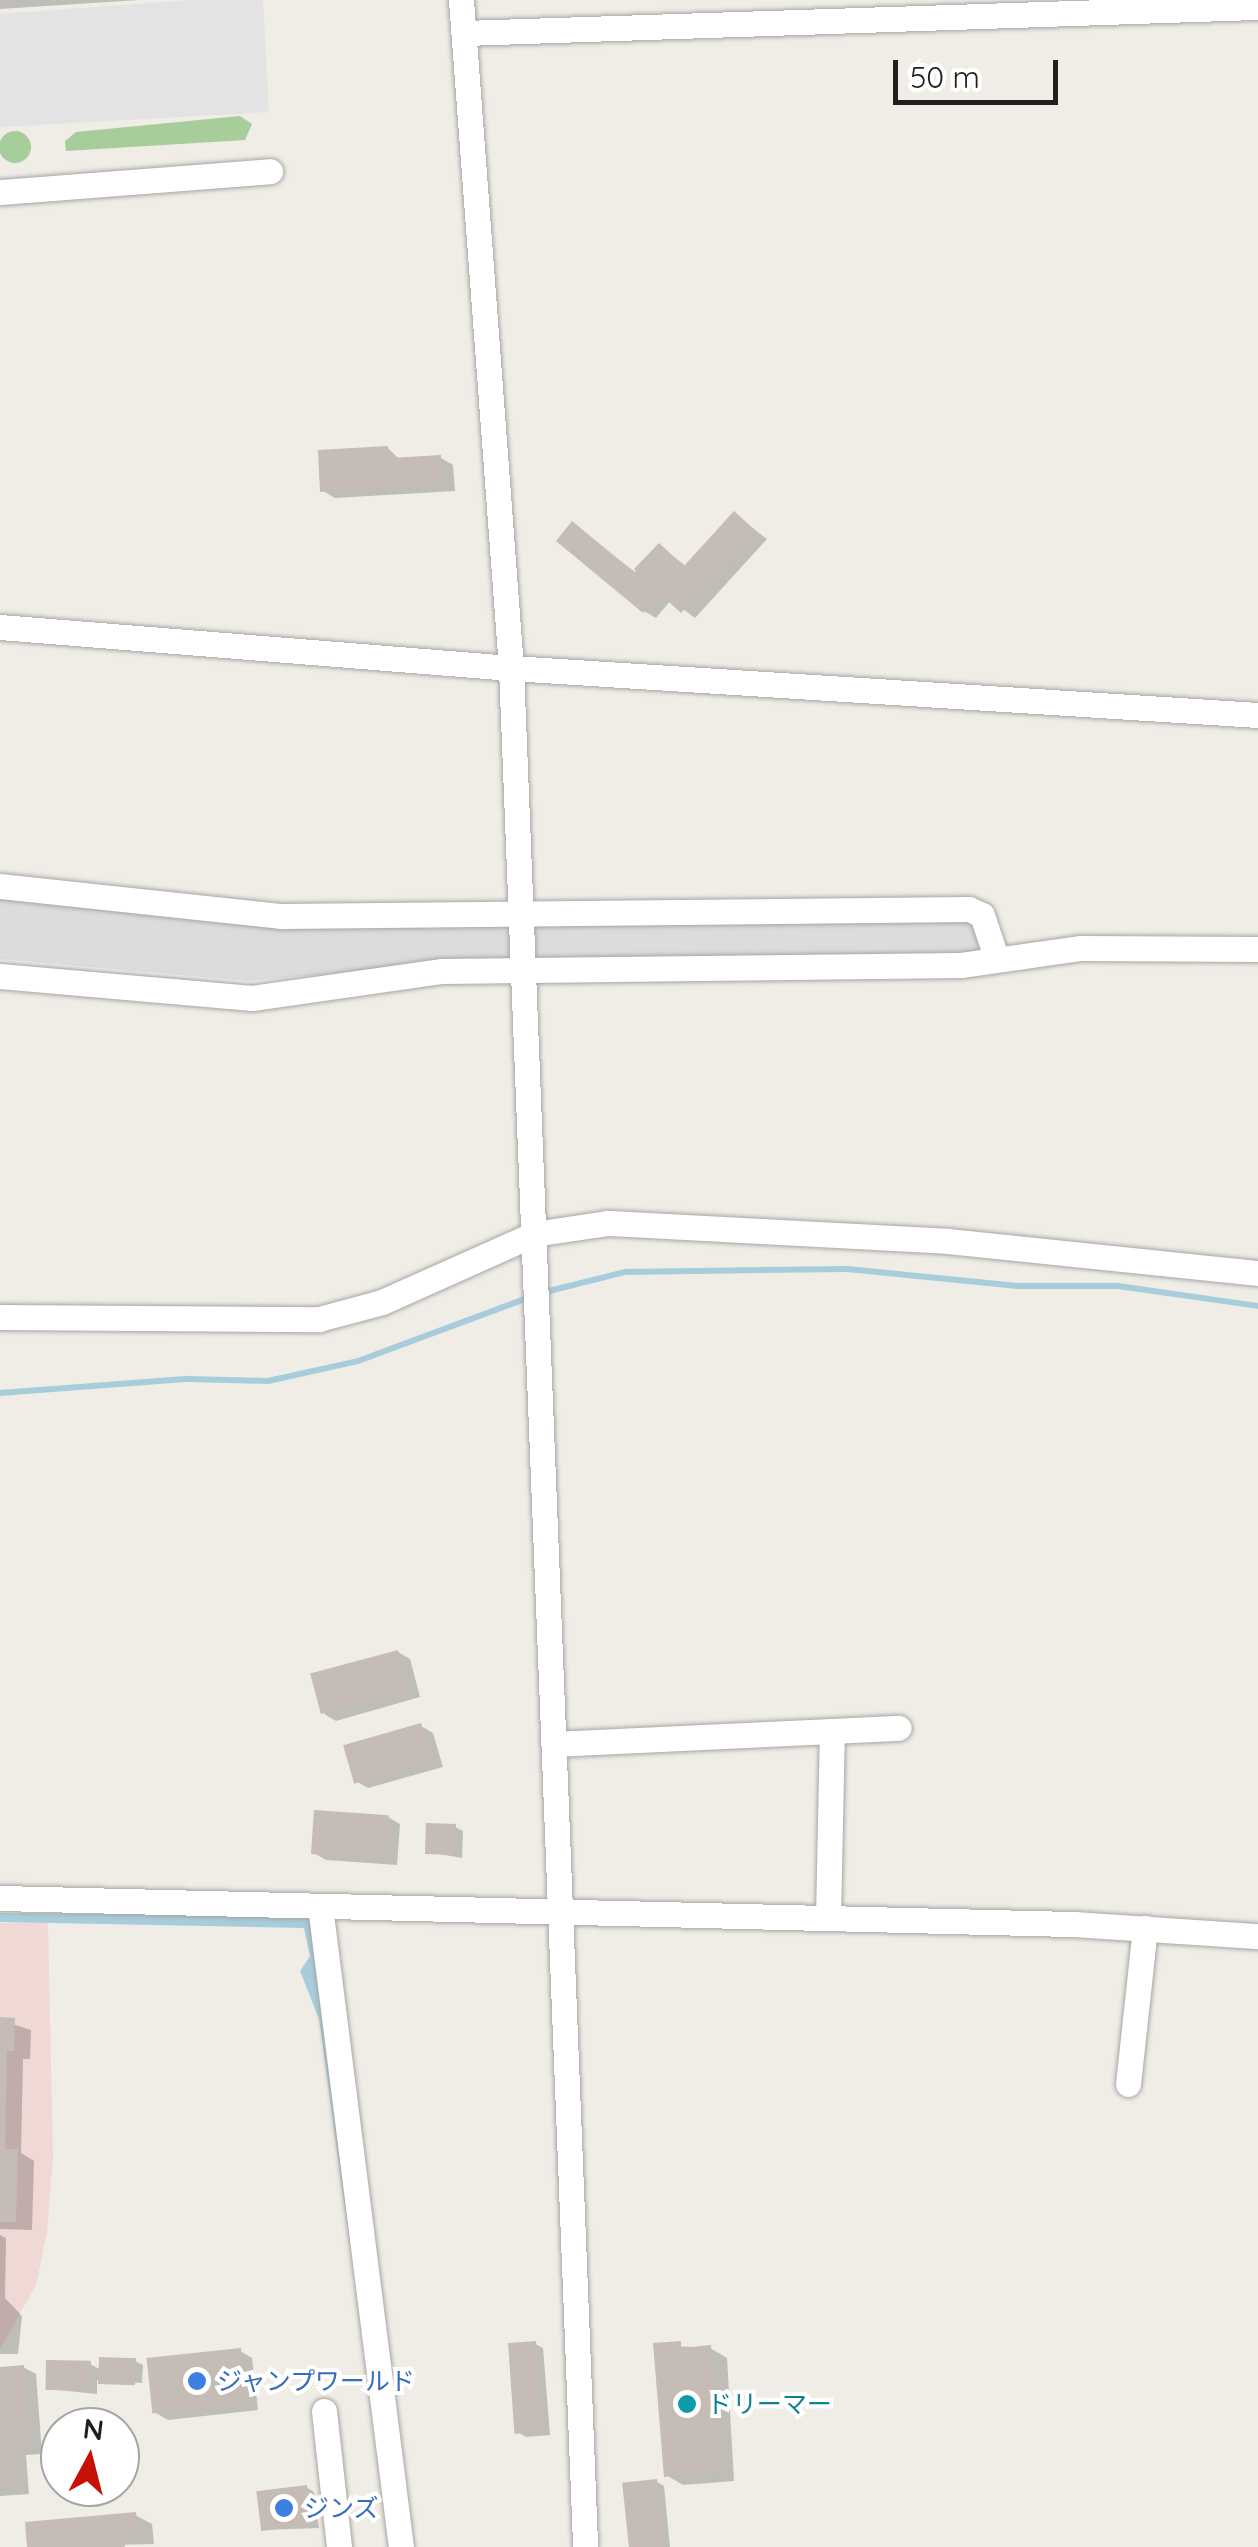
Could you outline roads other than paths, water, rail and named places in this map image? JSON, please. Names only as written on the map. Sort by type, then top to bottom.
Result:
[{"type":"street","points":[[461,0],[511,668],[585,2547]]},
{"type":"street","points":[[464,34],[1258,7]]},
{"type":"street","points":[[0,192],[270,172]]},
{"type":"street","points":[[0,627],[511,668],[1258,716]]},
{"type":"street","points":[[0,886],[281,916],[978,910],[996,957]]},
{"type":"street","points":[[0,976],[252,998],[442,972],[961,965],[996,957],[1081,948],[1258,949]]},
{"type":"street","points":[[0,1317],[319,1319],[382,1302],[534,1234],[646,1224],[948,1242],[1258,1273]]},
{"type":"street","points":[[556,1744],[899,1728]]},
{"type":"street","points":[[828,1918],[832,1731]]},
{"type":"street","points":[[0,1898],[561,1909],[1145,1928],[1258,1936]]},
{"type":"street","points":[[320,1906],[402,2547]]},
{"type":"street","points":[[1128,2084],[1145,1928]]},
{"type":"street","points":[[324,2411],[339,2547]]},
{"type":"water","points":[[0,1913],[313,1915],[351,2252],[319,2019],[300,1971],[310,1956],[304,1928],[0,1922]]},
{"type":"waterway","points":[[541,1293],[625,1272],[847,1269],[1018,1286],[1118,1286],[1258,1306]]},
{"type":"waterway","points":[[0,1393],[188,1379],[268,1381],[358,1361],[530,1297]]},
{"type":"place","name":"ジャンプワールド","points":[[197,2381]]},
{"type":"place","name":"ドリーマー","points":[[687,2404]]},
{"type":"place","name":"ジンズ","points":[[284,2508]]}]
